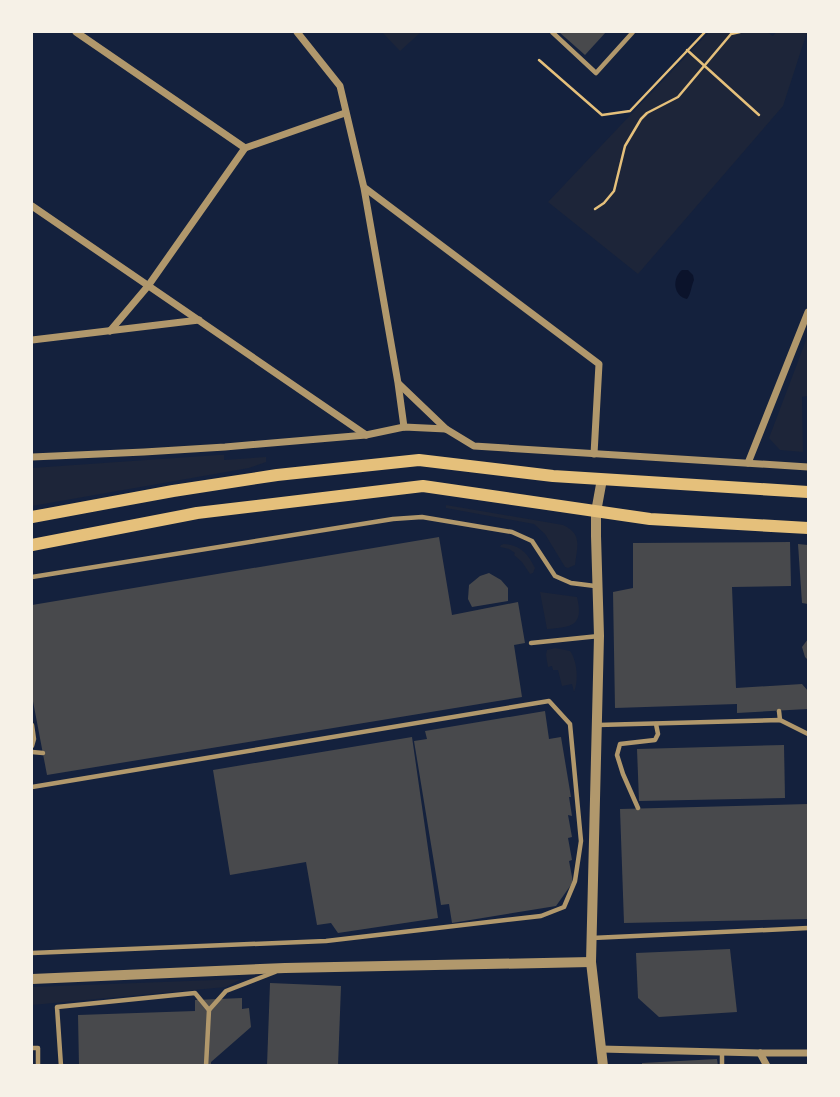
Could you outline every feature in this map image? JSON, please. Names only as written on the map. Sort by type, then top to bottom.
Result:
[{"type":"main road","points":[[32,517],[277,475],[419,460],[553,476],[808,492]]},
{"type":"main road","points":[[32,545],[197,513],[423,486],[650,519],[808,528]]},
{"type":"street","points":[[76,32],[245,148]]},
{"type":"street","points":[[297,32],[340,86],[364,188],[404,427]]},
{"type":"street","points":[[110,331],[148,286],[245,148],[345,113]]},
{"type":"street","points":[[364,188],[600,364],[594,454]]},
{"type":"street","points":[[32,206],[366,435]]},
{"type":"street","points":[[748,463],[808,312]]},
{"type":"street","points":[[32,340],[200,320]]},
{"type":"street","points":[[398,383],[446,429],[474,446],[808,467]]},
{"type":"street","points":[[32,457],[171,451],[366,435],[404,427],[446,429]]},
{"type":"street","points":[[602,480],[596,512],[599,636],[591,962],[603,1066]]},
{"type":"street","points":[[32,979],[285,968],[591,962]]},
{"type":"street","points":[[601,1049],[808,1053]]},
{"type":"street","points":[[760,1053],[767,1066]]},
{"type":"lane","points":[[552,32],[596,73],[633,32]]},
{"type":"lane","points":[[32,577],[393,519],[422,517],[512,532],[532,541],[555,576],[571,583],[596,586]]},
{"type":"lane","points":[[531,643],[599,636]]},
{"type":"lane","points":[[32,787],[549,701],[570,724],[581,841],[575,881],[564,907],[541,916],[326,941],[32,953]]},
{"type":"lane","points":[[779,710],[780,720]]},
{"type":"lane","points":[[597,725],[780,720],[808,734]]},
{"type":"lane","points":[[638,808],[617,755],[620,744],[655,740],[658,734],[656,724]]},
{"type":"lane","points":[[32,725],[36,731],[32,746]]},
{"type":"lane","points":[[32,752],[43,753]]},
{"type":"lane","points":[[591,938],[808,928]]},
{"type":"lane","points":[[206,1066],[209,1010],[226,991],[285,968]]},
{"type":"lane","points":[[61,1066],[57,1007],[195,993],[209,1010]]},
{"type":"lane","points":[[35,1048],[38,1066]]},
{"type":"lane","points":[[722,1052],[722,1066]]},
{"type":"path","points":[[539,60],[602,115],[630,111],[705,32]]},
{"type":"path","points":[[595,209],[614,191],[625,146],[641,119],[678,97],[731,34],[740,32]]},
{"type":"path","points":[[687,50],[760,115]]},
{"type":"shaded area","points":[[382,32],[421,32],[400,51]]},
{"type":"shaded area","points":[[709,32],[767,32],[773,36],[776,32],[807,32],[783,106],[638,274],[548,202]]},
{"type":"shaded area","points":[[682,270],[688,270],[694,280],[687,299],[679,294],[675,282]]},
{"type":"shaded area","points":[[808,335],[808,396],[802,397],[803,452],[780,450],[769,438]]},
{"type":"shaded area","points":[[224,455],[224,460],[266,457],[266,462],[249,468],[32,506],[32,468]]},
{"type":"shaded area","points":[[446,505],[563,525],[576,537],[575,565],[565,567],[545,534],[534,524],[446,508]]},
{"type":"shaded area","points":[[504,544],[515,546],[530,558],[535,568],[533,573],[530,574],[515,553],[500,547]]},
{"type":"shaded area","points":[[540,592],[577,597],[579,614],[574,623],[547,629]]},
{"type":"shaded area","points":[[555,648],[570,651],[572,655],[577,677],[574,692],[572,684],[562,686],[558,670],[553,670],[552,666],[548,667],[547,650]]},
{"type":"shaded area","points":[[241,979],[226,987],[32,1005],[32,987]]},
{"type":"building","points":[[559,32],[606,32],[585,55]]},
{"type":"building","points":[[439,537],[452,615],[518,602],[525,643],[514,645],[522,697],[47,775],[32,696],[32,605]]},
{"type":"building","points":[[790,542],[791,586],[732,587],[736,688],[802,684],[808,691],[808,709],[737,713],[737,704],[615,708],[613,592],[633,588],[633,543]]},
{"type":"building","points":[[798,544],[808,545],[808,604],[802,603]]},
{"type":"building","points":[[489,573],[508,588],[508,601],[472,607],[468,599],[469,585]]},
{"type":"building","points":[[808,639],[808,660],[802,647]]},
{"type":"building","points":[[545,711],[549,739],[561,737],[571,797],[572,816],[568,815],[572,837],[568,838],[573,882],[556,906],[452,923],[449,904],[441,905],[414,741],[427,739],[425,731]]},
{"type":"building","points":[[412,737],[438,918],[338,933],[331,923],[317,925],[306,862],[230,875],[213,770]]},
{"type":"building","points":[[784,745],[785,798],[639,801],[637,749]]},
{"type":"building","points":[[808,804],[808,919],[624,923],[620,809]]},
{"type":"building","points":[[730,949],[737,1012],[659,1017],[638,998],[636,953]]},
{"type":"building","points":[[270,983],[341,986],[338,1066],[267,1066]]},
{"type":"building","points":[[242,998],[242,1009],[249,1008],[251,1027],[211,1062],[211,1066],[79,1066],[78,1015],[195,1011],[195,1000]]},
{"type":"building","points":[[717,1059],[718,1066],[642,1066],[642,1063]]}]
